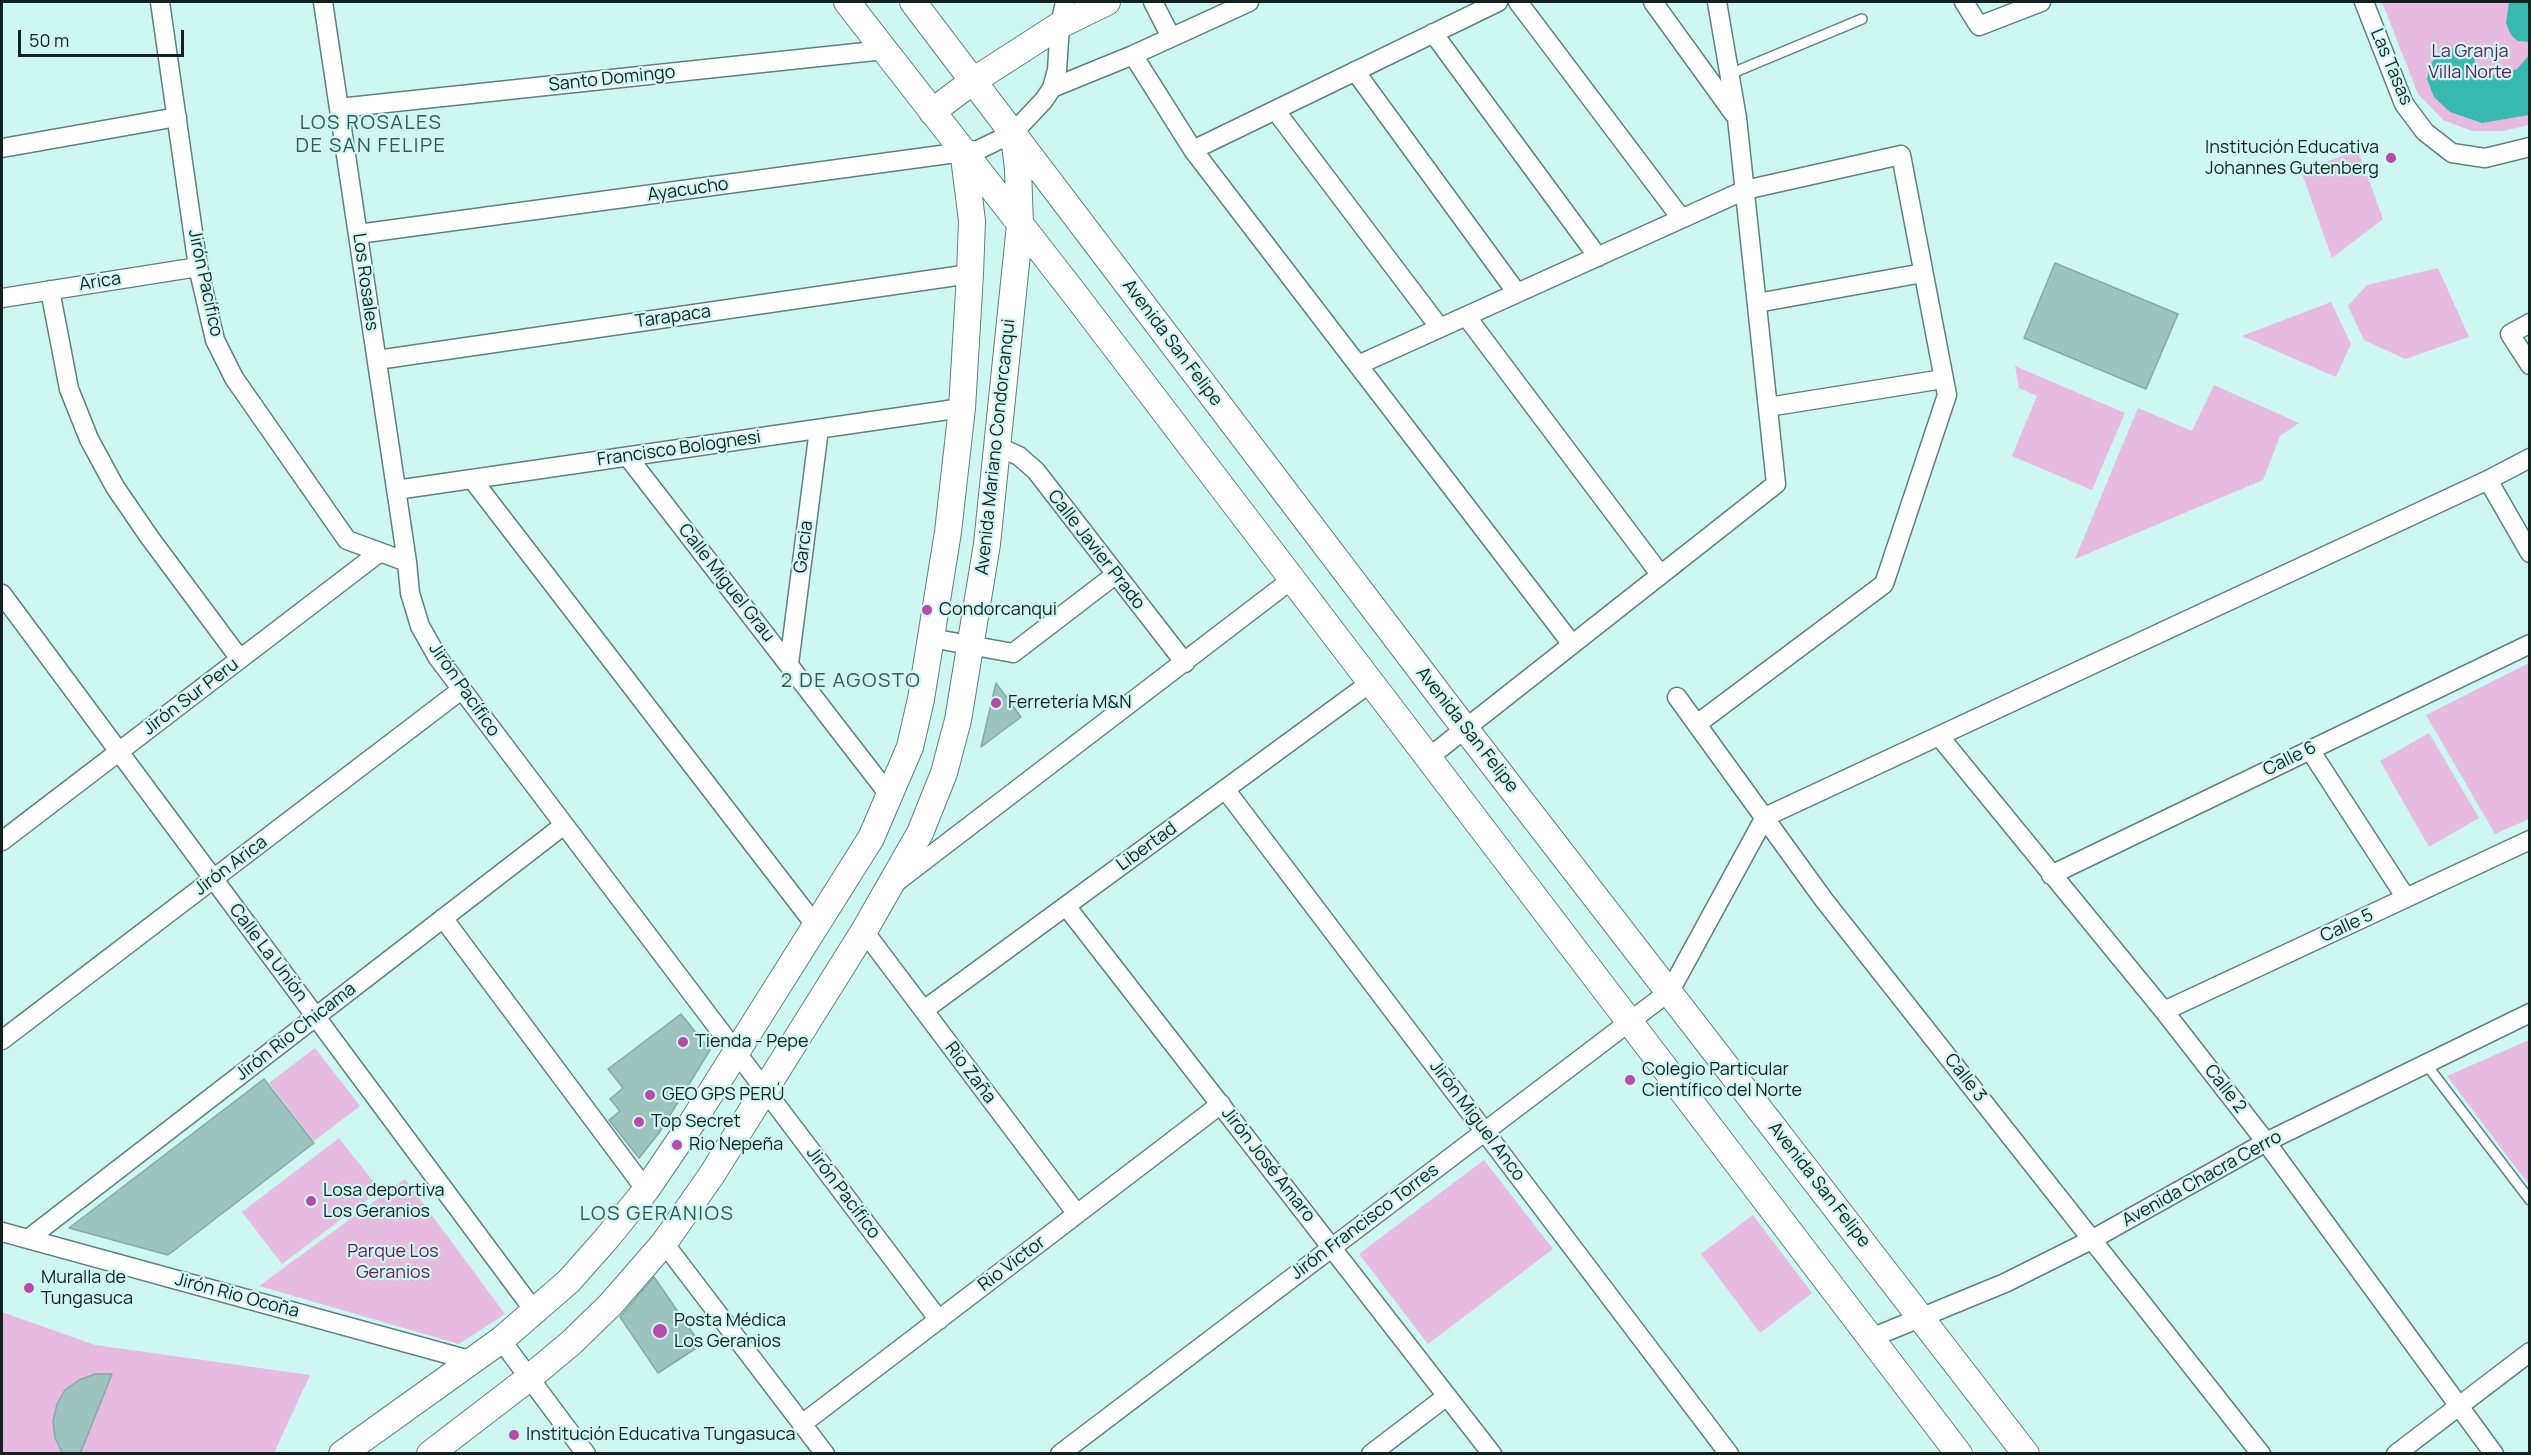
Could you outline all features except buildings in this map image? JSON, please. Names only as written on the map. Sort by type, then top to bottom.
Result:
[{"type":"main road","points":[[847,2],[1074,293],[1959,1454]]},
{"type":"main road","name":"Avenida San Felipe","points":[[913,2],[1466,729],[2026,1454]]},
{"type":"main road","points":[[932,112],[1062,13],[1107,2]]},
{"type":"main road","name":"Avenida Mariano Condorcanqui","points":[[430,1454],[529,1378],[611,1304],[664,1243],[711,1176],[864,931],[920,833],[944,773],[958,720],[999,447],[1020,225],[1019,178],[1013,133]]},
{"type":"main road","points":[[342,1454],[501,1340],[569,1281],[646,1190],[736,1053],[871,838],[910,747],[948,531],[962,408],[970,274],[972,221],[964,153]]},
{"type":"street","name":"Jirón Pacífico","points":[[160,2],[198,267],[215,340],[252,406],[347,540],[406,562],[410,592],[420,626],[438,658],[939,1320]]},
{"type":"street","name":"Los Rosales","points":[[324,2],[406,562]]},
{"type":"street","points":[[1153,2],[1171,37]]},
{"type":"street","points":[[1052,88],[1133,55],[1249,2]]},
{"type":"street","points":[[1193,150],[1498,2]]},
{"type":"street","points":[[1518,2],[1682,218]]},
{"type":"street","points":[[1653,2],[1737,118]]},
{"type":"street","points":[[1428,758],[1571,643],[1776,484],[1737,118],[1717,2]]},
{"type":"street","points":[[1964,2],[1979,26],[2041,2]]},
{"type":"street","name":"Las Tasas","points":[[2364,2],[2404,104],[2425,132],[2452,153],[2485,158],[2529,147]]},
{"type":"street","points":[[1013,133],[1044,100],[1052,88],[1058,70],[1062,13]]},
{"type":"street","points":[[1433,33],[1598,256]]},
{"type":"street","name":"Santo Domingo","points":[[339,108],[884,50]]},
{"type":"street","points":[[1133,55],[1193,150],[1571,643]]},
{"type":"street","points":[[1355,71],[1517,293]]},
{"type":"street","points":[[1275,110],[1440,328]]},
{"type":"street","points":[[2,148],[177,117]]},
{"type":"street","name":"Ayacucho","points":[[358,234],[964,153],[992,145],[1013,133]]},
{"type":"street","points":[[1358,365],[1745,190],[1901,155],[1947,395],[1884,584],[1697,724]]},
{"type":"street","name":"Arica","points":[[2,298],[198,267]]},
{"type":"street","points":[[1757,303],[1923,273]]},
{"type":"street","name":"Tarapaca","points":[[376,360],[970,274]]},
{"type":"street","points":[[50,290],[69,389],[89,439],[115,487],[150,538],[240,659]]},
{"type":"street","points":[[1466,316],[1660,574]]},
{"type":"street","points":[[2529,323],[2510,334],[2529,364]]},
{"type":"street","points":[[1768,407],[1943,379]]},
{"type":"street","name":"Francisco Bolognesi","points":[[396,490],[962,408]]},
{"type":"street","name":"Garcia","points":[[789,664],[819,429]]},
{"type":"street","name":"Calle Javier Prado","points":[[999,447],[1019,456],[1036,471],[1185,663]]},
{"type":"street","name":"Calle Miguel Grau","points":[[628,457],[890,796]]},
{"type":"street","points":[[1670,991],[1765,817],[2488,480],[2529,458]]},
{"type":"street","points":[[472,479],[816,926]]},
{"type":"street","points":[[2488,480],[2529,553]]},
{"type":"street","name":"Jirón Sur Peru","points":[[2,841],[380,552]]},
{"type":"street","points":[[931,638],[1013,653],[1115,575]]},
{"type":"street","points":[[890,887],[1292,580]]},
{"type":"street","name":"Calle La Unión","points":[[2,594],[535,1312]]},
{"type":"street","name":"Calle 6","points":[[2050,875],[2529,644]]},
{"type":"street","name":"Libertad","points":[[924,1010],[1370,683]]},
{"type":"street","name":"Jirón Arica","points":[[2,1040],[461,690]]},
{"type":"street","name":"Calle 3","points":[[1677,697],[1824,900],[2261,1454]]},
{"type":"street","name":"Calle 2","points":[[1939,736],[2050,875],[2164,1011],[2266,1142],[2494,1454]]},
{"type":"street","points":[[2310,750],[2406,898]]},
{"type":"street","name":"Jirón Miguel Anco","points":[[1225,789],[1729,1454]]},
{"type":"street","name":"Jirón Rio Chicama","points":[[28,1239],[564,825]]},
{"type":"street","name":"Calle 5","points":[[2164,1011],[2529,840]]},
{"type":"street","name":"Jirón José Amaro","points":[[1066,906],[1492,1454]]},
{"type":"street","points":[[443,918],[646,1190]]},
{"type":"street","name":"Rio Zaña","points":[[864,931],[1077,1214]]},
{"type":"street","name":"Jirón Francisco Torres","points":[[1060,1454],[1670,991]]},
{"type":"street","name":"Avenida Chacra Cerro","points":[[1871,1338],[2005,1283],[2093,1239],[2266,1142],[2529,1013]]},
{"type":"street","name":"Rio Victor","points":[[802,1424],[1221,1104]]},
{"type":"street","name":"Jirón Rio Ocoña","points":[[2,1232],[473,1361]]},
{"type":"street","points":[[664,1243],[825,1454]]},
{"type":"street","points":[[501,1340],[586,1454]]},
{"type":"street","points":[[2396,1454],[2529,1352]]},
{"type":"street","points":[[1371,1454],[1447,1396]]},
{"type":"lane","points":[[1730,74],[1862,19]]},
{"type":"lane","points":[[2426,1064],[2529,1200]]},
{"type":"green space","name":"La Granja Villa Norte","points":[[2382,2],[2529,2],[2529,125],[2503,131],[2472,131],[2443,120],[2418,94]]},
{"type":"green space","points":[[2358,150],[2383,219],[2332,258],[2301,171]]},
{"type":"green space","points":[[2438,268],[2469,337],[2405,359],[2364,340],[2348,306],[2367,285]]},
{"type":"green space","points":[[2331,302],[2351,344],[2336,377],[2242,336]]},
{"type":"green space","points":[[2015,366],[2125,413],[2092,490],[2012,456],[2037,396],[2019,388]]},
{"type":"green space","points":[[2214,385],[2299,423],[2280,436],[2263,480],[2075,559],[2138,408],[2192,431]]},
{"type":"green space","points":[[2529,663],[2529,819],[2495,834],[2426,715]]},
{"type":"green space","points":[[2429,733],[2479,818],[2429,847],[2380,761]]},
{"type":"green space","points":[[2529,1040],[2529,1185],[2447,1076]]},
{"type":"green space","points":[[315,1048],[360,1106],[314,1141],[269,1083]]},
{"type":"green space","name":"Losa deportiva Los Geranios","points":[[339,1138],[380,1190],[282,1264],[242,1212]]},
{"type":"green space","points":[[1484,1160],[1553,1249],[1428,1344],[1359,1254]]},
{"type":"green space","name":"Parque Los Geranios","points":[[405,1179],[505,1314],[459,1344],[259,1286]]},
{"type":"green space","points":[[1753,1215],[1812,1293],[1760,1333],[1701,1254]]},
{"type":"green space","points":[[2,1312],[95,1345],[310,1375],[274,1453],[2,1454]]},
{"type":"water","points":[[2509,2],[2529,2],[2528,42],[2518,41],[2511,35],[2506,23]]},
{"type":"water","points":[[2453,48],[2473,55],[2476,67],[2484,75],[2504,74],[2517,69],[2529,55],[2529,115],[2482,123],[2450,112],[2434,97],[2427,79],[2430,65],[2440,52]]},
{"type":"place","name":"Institución Educativa Johannes Gutenberg","points":[[2391,158]]},
{"type":"place","name":"Condorcanqui","points":[[927,610]]},
{"type":"place","name":"Ferretería M&N","points":[[996,703]]},
{"type":"place","name":"Tienda - Pepe","points":[[683,1042]]},
{"type":"place","name":"Colegio Particular Científico del Norte","points":[[1630,1080]]},
{"type":"place","name":"GEO GPS PERÚ","points":[[650,1095]]},
{"type":"place","name":"Top Secret","points":[[639,1122]]},
{"type":"place","name":"Rio Nepeña","points":[[677,1145]]},
{"type":"place","name":"Losa deportiva Los Geranios","points":[[311,1201]]},
{"type":"place","name":"Muralla de Tungasuca","points":[[29,1288]]},
{"type":"place","name":"Posta Médica Los Geranios","points":[[660,1331]]},
{"type":"place","name":"Institución Educativa Tungasuca","points":[[514,1435]]},
{"type":"district","name":"LOS ROSALES DE SAN FELIPE","points":[[371,134]]},
{"type":"district","name":"2 DE AGOSTO","points":[[851,681]]},
{"type":"district","name":"LOS GERANIOS","points":[[657,1214]]}]
